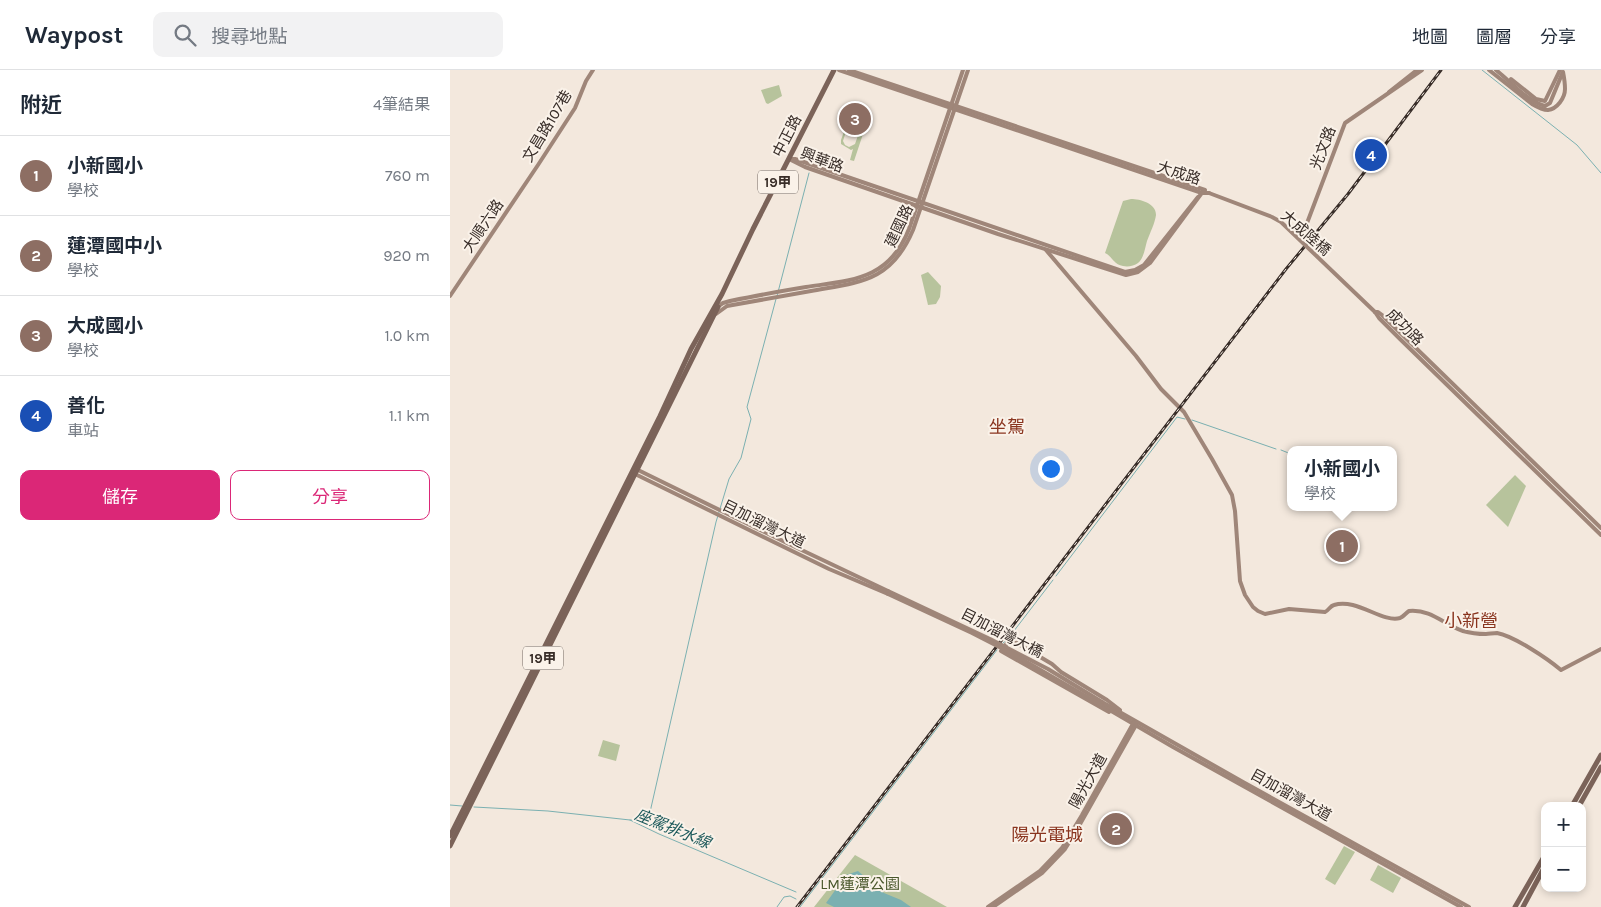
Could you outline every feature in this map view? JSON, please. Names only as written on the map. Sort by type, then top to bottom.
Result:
[{"type":"main road","name":"中正路","points":[[634,471],[735,264],[834,70]]},
{"type":"main road","name":"中正路","points":[[709,319],[718,306],[722,294]]},
{"type":"main road","name":"19甲","points":[[450,836],[634,471]]},
{"type":"main road","name":"19甲","points":[[450,846],[634,471]]},
{"type":"main road","points":[[1574,802],[1601,755]]},
{"type":"main road","points":[[1581,802],[1601,767]]},
{"type":"main road","points":[[1516,907],[1541,861]]},
{"type":"main road","points":[[1522,907],[1541,873]]},
{"type":"street","name":"文昌路107巷","points":[[519,193],[574,108],[593,70]]},
{"type":"street","name":"大成路","points":[[839,70],[1205,192]]},
{"type":"street","name":"大成路","points":[[850,70],[953,107]]},
{"type":"street","name":"建國路","points":[[953,107],[963,70]]},
{"type":"street","name":"建國路","points":[[709,319],[727,306],[853,280],[874,272],[890,260],[903,242],[920,204],[953,107],[968,70]]},
{"type":"street","points":[[1388,93],[1392,85],[1412,70]]},
{"type":"street","points":[[1388,93],[1417,70]]},
{"type":"street","points":[[1388,93],[1397,91],[1424,70]]},
{"type":"street","points":[[1394,88],[1424,70]]},
{"type":"street","points":[[1489,70],[1532,104],[1548,110],[1554,108],[1560,102],[1565,90],[1562,71]]},
{"type":"street","points":[[1498,70],[1538,104],[1546,106],[1549,104],[1562,71]]},
{"type":"street","name":"光文路","points":[[1304,231],[1343,126],[1351,118],[1388,93]]},
{"type":"street","name":"興華路","points":[[789,159],[810,169],[1124,272],[1135,270],[1144,265],[1194,201],[1205,192]]},
{"type":"street","name":"興華路","points":[[920,204],[1046,250],[1120,274],[1135,274],[1150,263],[1205,192]]},
{"type":"street","name":"大成陸橋","points":[[1205,192],[1270,216],[1281,222],[1375,312]]},
{"type":"street","name":"大順六路","points":[[450,296],[519,193]]},
{"type":"street","points":[[1046,250],[1136,356],[1161,389],[1184,412],[1212,459],[1232,495],[1235,511],[1240,581],[1245,596],[1256,610],[1265,614],[1289,609],[1325,612],[1332,606],[1344,604],[1393,618],[1402,617],[1410,611],[1424,612],[1467,632],[1479,634],[1497,633],[1529,648],[1561,670],[1601,649]]},
{"type":"street","name":"建國路","points":[[718,306],[726,301],[778,295]]},
{"type":"street","name":"成功路","points":[[1375,312],[1382,315],[1601,528]]},
{"type":"street","name":"成功路","points":[[1375,312],[1400,339],[1601,535]]},
{"type":"street","name":"目加溜灣大道","points":[[634,471],[828,569],[888,593]]},
{"type":"street","name":"目加溜灣大橋","points":[[888,593],[996,645],[1102,703]]},
{"type":"street","points":[[1010,639],[1108,700],[1128,719],[1088,701],[1000,651],[1010,639]]},
{"type":"street","name":"目加溜灣大道","points":[[1102,703],[1462,907]]},
{"type":"street","name":"目加溜灣大道","points":[[1135,723],[1469,907]]},
{"type":"street","name":"陽光大道","points":[[988,907],[1040,871],[1062,848],[1135,723]]},
{"type":"street","name":"陽光大道","points":[[993,907],[1042,873],[1065,849],[1076,833],[1135,723]]},
{"type":"green space","points":[[779,85],[782,96],[768,104],[766,103],[761,90]]},
{"type":"green space","points":[[867,111],[870,113],[854,161],[850,160],[853,149],[851,150],[841,144],[841,140],[850,115],[857,113],[864,118]],"holes":[[[856,116],[861,119],[862,124],[855,144],[849,147],[845,145],[843,141],[851,120]]]},
{"type":"green space","points":[[1131,199],[1143,201],[1150,205],[1153,207],[1156,215],[1142,258],[1135,265],[1125,266],[1117,264],[1105,253],[1123,201]]},
{"type":"green space","points":[[928,272],[941,286],[940,297],[936,304],[928,305],[921,275]]},
{"type":"green space","points":[[1515,475],[1526,486],[1508,527],[1486,505]]},
{"type":"green space","points":[[603,740],[620,745],[616,761],[598,756]]},
{"type":"green space","points":[[1344,846],[1355,852],[1335,885],[1325,879]]},
{"type":"green space","name":"LM蓮潭公園","points":[[855,855],[947,907],[814,907]]},
{"type":"green space","points":[[1378,865],[1401,878],[1393,893],[1370,880]]},
{"type":"water","points":[[858,871],[884,893],[901,900],[911,907],[834,907],[826,903],[846,875]]},
{"type":"waterway","points":[[1482,70],[1577,145],[1601,173]]},
{"type":"waterway","points":[[777,296],[809,173]]},
{"type":"waterway","points":[[630,820],[648,821],[716,522],[729,479],[741,458],[751,419],[747,407],[776,299]]},
{"type":"waterway","points":[[1056,576],[1177,417],[1185,419]]},
{"type":"waterway","points":[[1192,420],[1276,449]]},
{"type":"waterway","points":[[1281,450],[1287,452]]},
{"type":"waterway","points":[[1003,643],[1053,580]]},
{"type":"waterway","name":"座駕排水線","points":[[800,907],[997,650]]},
{"type":"waterway","name":"座駕排水線","points":[[450,805],[462,806]]},
{"type":"waterway","name":"座駕排水線","points":[[474,807],[548,811],[630,820],[796,892]]},
{"type":"waterway","points":[[777,907],[784,897],[790,896],[796,899]]},
{"type":"railway","points":[[797,907],[1286,269],[1348,194],[1441,70]]},
{"type":"place","name":"大成國小","points":[[855,119]]},
{"type":"place","name":"善化","points":[[1371,155]]},
{"type":"place","name":"小新國小","points":[[1342,546]]},
{"type":"place","name":"蓮潭國中小","points":[[1116,829]]},
{"type":"district","name":"坐駕","points":[[1007,427]]},
{"type":"district","name":"小新營","points":[[1471,621]]},
{"type":"district","name":"陽光電城","points":[[1047,835]]}]
